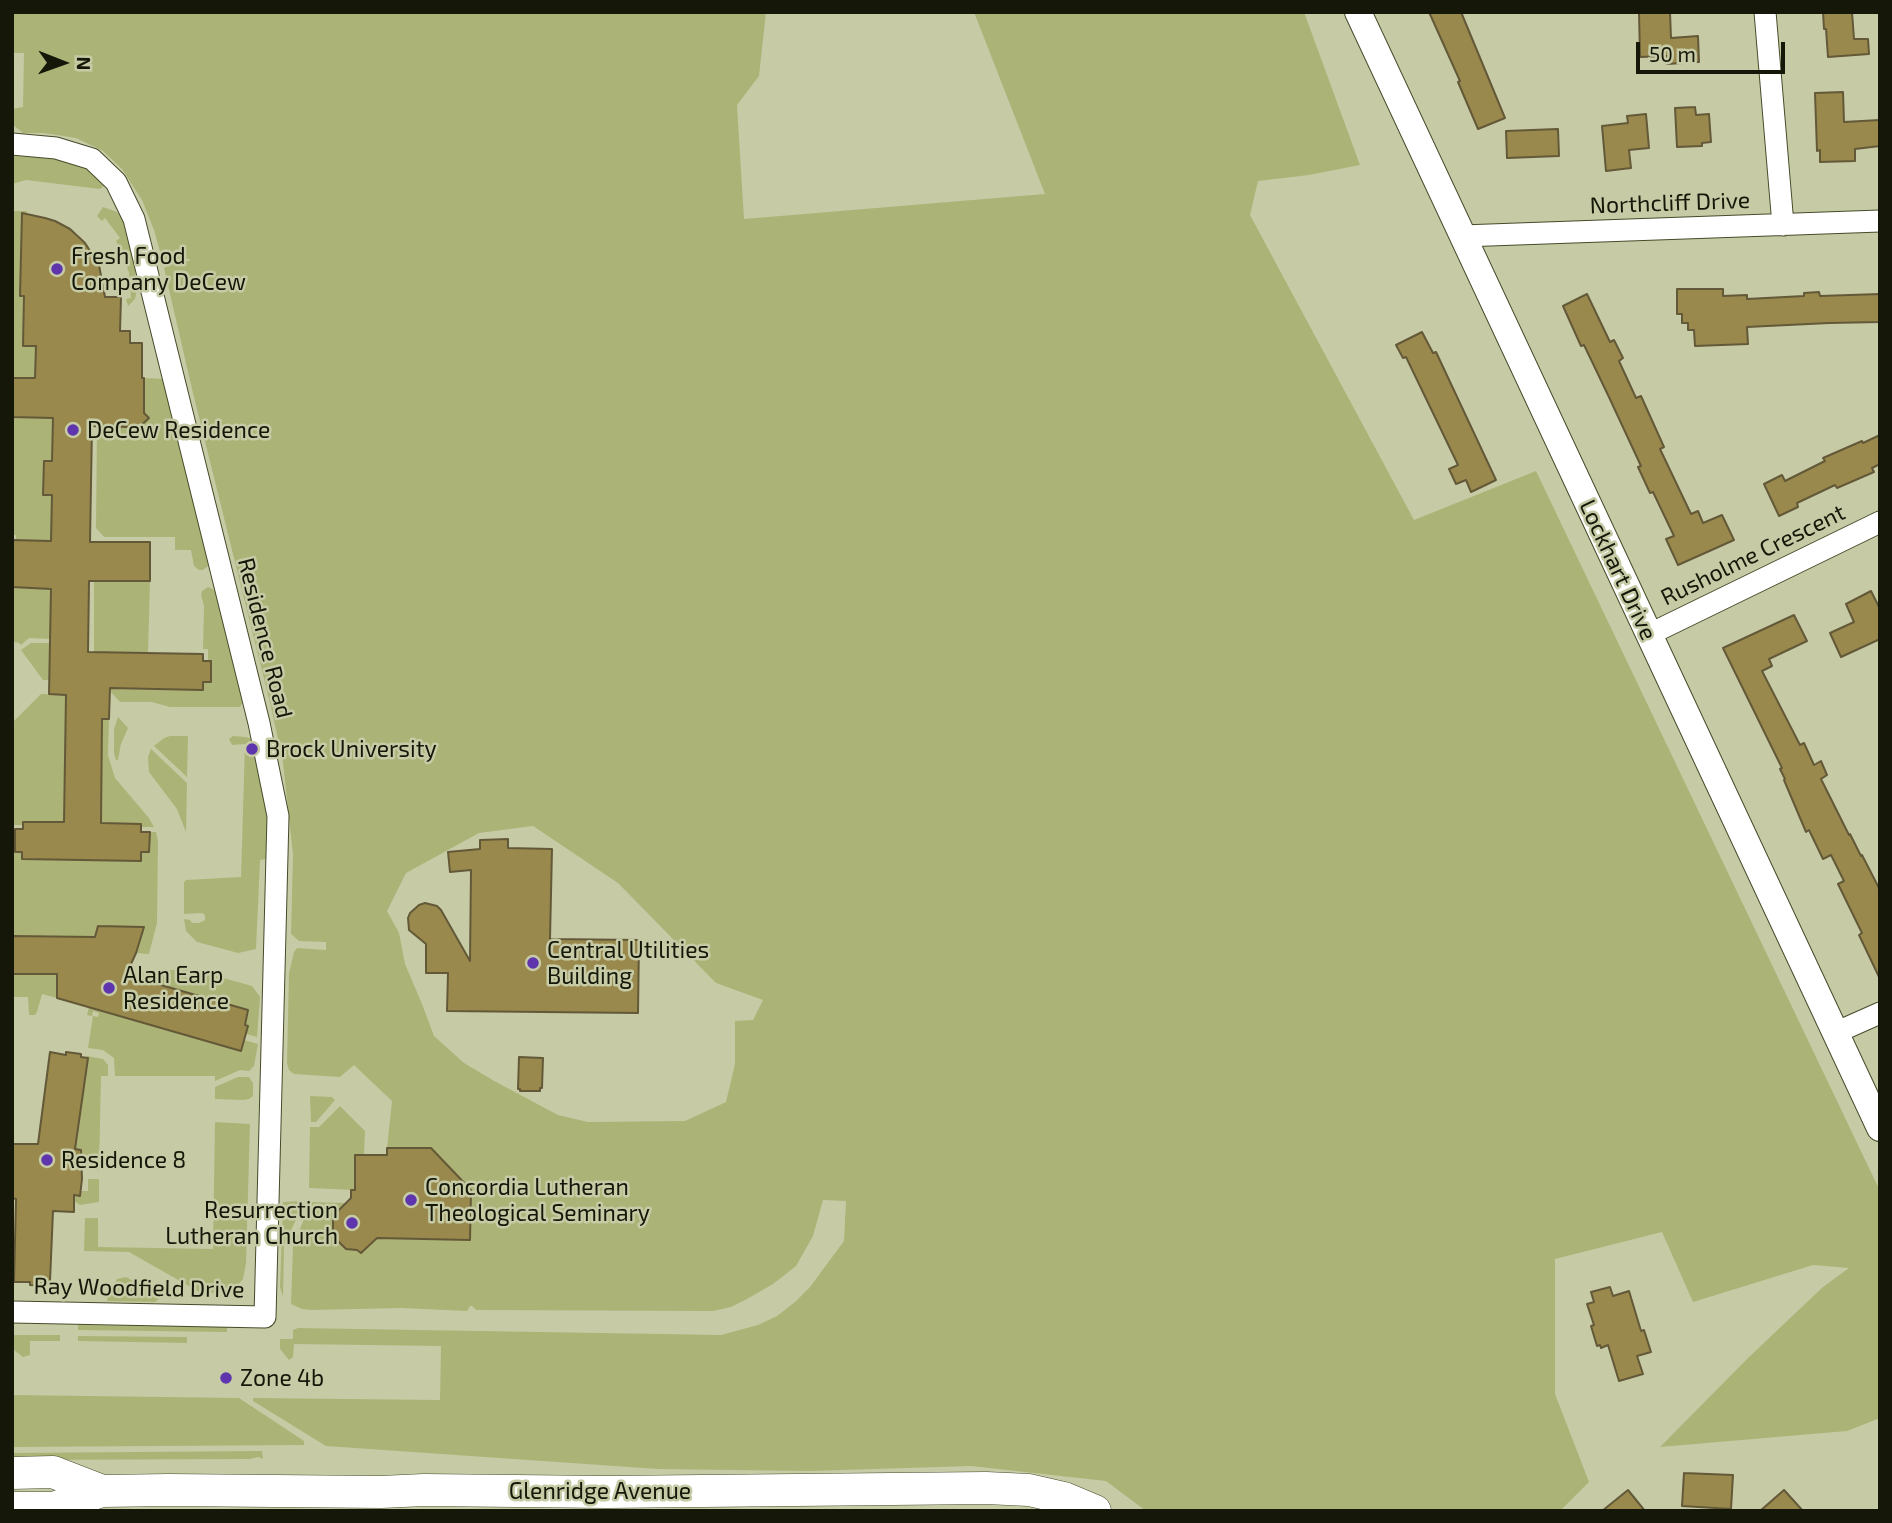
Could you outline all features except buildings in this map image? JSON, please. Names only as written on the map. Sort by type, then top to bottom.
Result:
[{"type":"main road","name":"Glenridge Avenue","points":[[12,1473],[52,1472],[102,1491]]},
{"type":"main road","name":"Glenridge Avenue","points":[[12,1508],[53,1508],[102,1491],[607,1492],[986,1489],[1029,1490],[1064,1498],[1095,1511]]},
{"type":"street","name":"Lockhart Drive","points":[[1357,12],[1880,1128]]},
{"type":"street","points":[[1765,12],[1783,225]]},
{"type":"street","name":"Residence Road","points":[[12,144],[56,148],[92,159],[116,182],[134,219],[259,723],[278,816],[265,1317]]},
{"type":"street","name":"Northcliff Drive","points":[[1462,236],[1880,221]]},
{"type":"street","name":"Rusholme Crescent","points":[[1648,635],[1880,522]]},
{"type":"street","points":[[1835,1033],[1880,1013]]},
{"type":"street","name":"Ray Woodfield Drive","points":[[12,1312],[265,1317]]},
{"type":"green space","points":[[12,12],[766,12],[759,76],[737,105],[744,219],[1045,194],[974,12],[1304,12],[1360,165],[1258,181],[1250,215],[1414,520],[1536,471],[1880,1191],[1880,1418],[1847,1431],[1660,1447],[1748,1358],[1823,1287],[1849,1268],[1813,1265],[1693,1302],[1662,1232],[1555,1259],[1555,1394],[1589,1482],[1560,1511],[1146,1511],[1106,1481],[971,1466],[810,1471],[658,1469],[326,1446],[253,1401],[253,1398],[440,1400],[441,1346],[294,1344],[293,1357],[289,1360],[280,1349],[280,1339],[293,1339],[293,1330],[298,1328],[721,1335],[758,1325],[777,1316],[795,1302],[810,1287],[844,1241],[846,1201],[823,1200],[813,1236],[796,1266],[747,1299],[731,1307],[713,1311],[476,1310],[472,1306],[467,1311],[401,1308],[312,1310],[291,1304],[293,1246],[309,1202],[347,1203],[333,1216],[333,1236],[346,1249],[361,1253],[379,1236],[470,1240],[431,1149],[387,1148],[392,1101],[354,1065],[340,1077],[294,1074],[289,1070],[289,973],[294,952],[297,948],[326,950],[326,942],[299,941],[291,934],[293,855],[283,762],[164,268],[190,259],[162,259],[142,200],[122,169],[103,151],[76,138],[23,133],[12,124],[12,109],[23,107],[24,53],[12,53]],"holes":[[[533,826],[618,883],[716,983],[763,1000],[753,1020],[735,1021],[735,1064],[726,1102],[685,1121],[588,1122],[558,1115],[464,1063],[434,1036],[405,964],[399,933],[387,911],[406,873],[479,833]]]},
{"type":"green space","points":[[12,156],[43,157],[82,165],[104,186],[100,189],[26,180],[12,184]]},
{"type":"green space","points":[[103,207],[117,212],[124,220],[132,240],[137,290],[135,299],[128,306],[126,299],[131,298],[129,273],[116,241],[120,238],[105,218],[102,221],[97,216]]},
{"type":"green space","points":[[12,211],[27,211],[22,215],[20,296],[37,296],[23,346],[36,346],[35,378],[12,378]]},
{"type":"green space","points":[[144,378],[166,379],[209,561],[203,570],[194,566],[191,550],[175,550],[175,537],[104,537],[96,528],[97,426],[129,427],[135,432],[149,418],[144,413]]},
{"type":"green space","points":[[12,417],[53,418],[52,461],[44,462],[43,494],[52,495],[51,544],[47,541],[16,540],[16,535],[12,535]]},
{"type":"green space","points":[[94,581],[150,581],[148,653],[94,652]]},
{"type":"green space","points":[[51,584],[50,639],[29,638],[21,645],[16,643],[12,639],[12,587],[36,588]]},
{"type":"green space","points":[[208,587],[216,591],[243,694],[240,707],[170,707],[152,702],[120,702],[110,688],[211,682],[208,649],[203,649],[204,606],[201,595]]},
{"type":"green space","points":[[31,643],[50,643],[49,680],[43,680],[21,650]]},
{"type":"green space","points":[[41,694],[66,695],[64,822],[23,822],[23,825],[12,825],[12,723]]},
{"type":"green space","points":[[118,717],[128,728],[116,760],[114,729]]},
{"type":"green space","points":[[102,719],[109,719],[108,755],[115,778],[154,827],[101,823]]},
{"type":"green space","points":[[170,736],[188,736],[187,777],[154,746]]},
{"type":"green space","points":[[233,736],[254,740],[266,807],[270,859],[266,936],[264,941],[266,859],[260,860],[256,949],[238,953],[197,942],[186,931],[184,919],[192,923],[205,920],[202,913],[184,914],[186,880],[241,877],[245,744],[232,745],[229,739]]},
{"type":"green space","points":[[151,749],[187,783],[186,832],[177,809],[149,772],[148,757]]},
{"type":"green space","points":[[12,829],[15,829],[15,851],[22,852],[23,859],[141,861],[141,852],[149,851],[150,832],[156,832],[157,923],[149,954],[136,953],[143,927],[99,926],[95,937],[12,936]]},
{"type":"green space","points":[[144,970],[195,970],[252,986],[260,997],[257,1037],[246,1034],[248,1010],[141,982]]},
{"type":"green space","points":[[12,974],[57,974],[57,998],[42,994],[37,1012],[35,1015],[29,1015],[28,997],[12,997]]},
{"type":"green space","points":[[89,1007],[220,1045],[244,1040],[258,1044],[254,1066],[249,1071],[240,1070],[215,1081],[215,1076],[115,1076],[114,1058],[103,1050],[88,1048],[93,1016],[98,1017],[99,1013],[93,1011],[92,1016],[87,1015]]},
{"type":"green space","points":[[87,1056],[103,1059],[108,1065],[108,1076],[101,1076],[99,1170],[81,1170],[75,1149]]},
{"type":"green space","points":[[238,1077],[249,1077],[253,1083],[253,1096],[243,1100],[215,1099],[215,1087]]},
{"type":"green space","points":[[310,1096],[332,1097],[335,1100],[316,1122],[311,1122]]},
{"type":"green space","points":[[340,1106],[365,1131],[364,1155],[355,1155],[355,1190],[309,1188],[310,1127],[319,1127]]},
{"type":"green space","points":[[215,1122],[250,1124],[246,1263],[243,1279],[237,1286],[224,1293],[201,1293],[129,1252],[84,1251],[85,1218],[98,1218],[98,1247],[213,1249]]},
{"type":"green space","points":[[88,1179],[99,1179],[99,1202],[80,1205],[74,1201],[74,1195],[80,1196],[81,1191],[88,1191]]},
{"type":"green space","points":[[302,1201],[302,1207],[284,1245],[283,1297],[280,1287],[283,1202]]},
{"type":"green space","points":[[126,1277],[156,1294],[159,1299],[155,1302],[107,1301],[117,1279]]},
{"type":"green space","points":[[78,1325],[227,1327],[227,1332],[78,1330]]},
{"type":"green space","points":[[14,1335],[60,1335],[60,1341],[30,1341],[30,1355],[23,1357],[15,1351]]},
{"type":"green space","points":[[78,1336],[187,1337],[187,1343],[78,1341]]},
{"type":"green space","points":[[12,1395],[239,1398],[304,1441],[304,1445],[12,1447]]},
{"type":"green space","points":[[262,1451],[263,1459],[12,1460],[12,1453]]},
{"type":"place","name":"Fresh Food Company DeCew","points":[[57,269]]},
{"type":"place","name":"DeCew Residence","points":[[73,430]]},
{"type":"place","name":"Brock University","points":[[252,749]]},
{"type":"place","name":"Central Utilities Building","points":[[533,963]]},
{"type":"place","name":"Alan Earp Residence","points":[[109,988]]},
{"type":"place","name":"Residence 8","points":[[47,1160]]},
{"type":"place","name":"Concordia Lutheran Theological Seminary","points":[[411,1200]]},
{"type":"place","name":"Resurrection Lutheran Church","points":[[352,1223]]},
{"type":"place","name":"Zone 4b","points":[[226,1378]]}]
